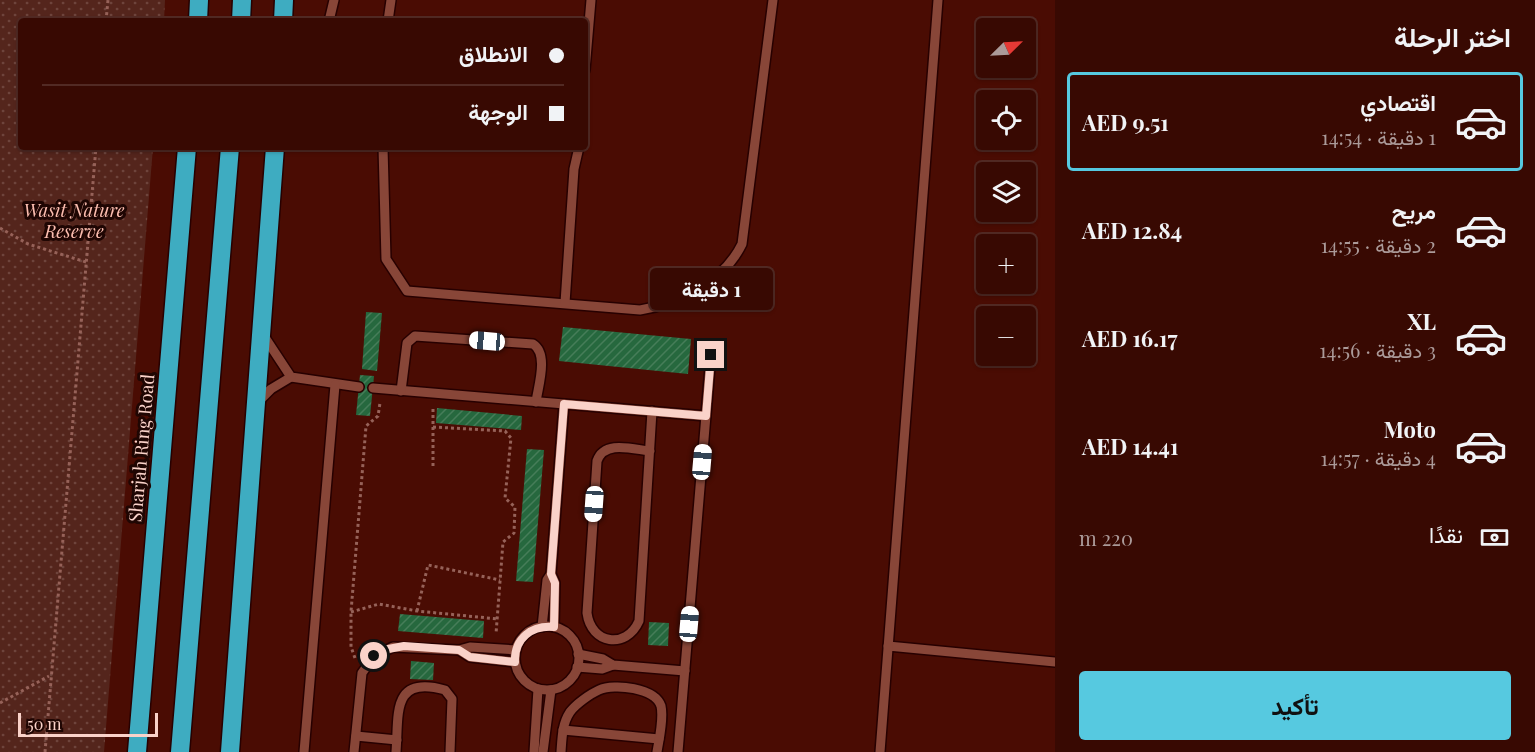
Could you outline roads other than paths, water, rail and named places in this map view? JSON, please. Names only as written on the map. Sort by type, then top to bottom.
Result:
[{"type":"highway","points":[[198,18],[200,0]]},
{"type":"highway","points":[[240,18],[242,0]]},
{"type":"highway","points":[[283,18],[284,0]]},
{"type":"highway","name":"Sharjah Ring Road","points":[[137,752],[187,150]]},
{"type":"highway","points":[[180,752],[230,150]]},
{"type":"highway","points":[[230,752],[275,150]]},
{"type":"lane","points":[[330,18],[334,0]]},
{"type":"lane","points":[[588,35],[591,0]]},
{"type":"lane","points":[[383,150],[386,259],[407,291],[640,310],[656,308],[681,298],[716,278],[736,257],[745,230],[773,0]]},
{"type":"lane","points":[[880,752],[938,0]]},
{"type":"lane","points":[[387,1],[388,18]]},
{"type":"lane","points":[[565,303],[574,169],[578,150]]},
{"type":"lane","points":[[262,334],[291,377]]},
{"type":"lane","points":[[401,391],[407,343],[412,337],[419,335],[533,344],[539,349],[541,357],[536,402]]},
{"type":"lane","points":[[678,752],[711,355]]},
{"type":"lane","points":[[257,403],[271,389],[291,377],[359,387]]},
{"type":"lane","points":[[304,752],[335,385]]},
{"type":"lane","points":[[377,388],[706,416]]},
{"type":"lane","points":[[542,627],[546,583],[551,574],[564,404]]},
{"type":"lane","points":[[650,450],[608,448],[601,453],[597,461],[587,614],[592,630],[605,640],[622,640],[636,629],[639,621],[650,450],[652,411]]},
{"type":"lane","points":[[551,574],[555,583],[554,627]]},
{"type":"lane","points":[[542,627],[554,627],[570,637],[578,654],[577,667],[568,682],[551,690],[538,689],[522,679],[515,662],[516,650],[525,634],[542,627]]},
{"type":"lane","points":[[888,646],[1055,662]]},
{"type":"lane","points":[[354,752],[362,673],[374,656],[393,647],[459,650],[470,647],[516,650]]},
{"type":"lane","points":[[459,650],[470,657],[515,662]]},
{"type":"lane","points":[[578,654],[603,658],[613,665]]},
{"type":"lane","points":[[577,667],[602,669],[613,665],[685,671]]},
{"type":"lane","points":[[396,752],[402,696],[416,687],[439,689],[449,694],[454,704],[450,752]]},
{"type":"lane","points":[[561,752],[563,730],[567,718],[575,707],[598,690],[618,688],[646,691],[655,696],[662,711],[657,752]]},
{"type":"lane","points":[[534,752],[538,689]]},
{"type":"lane","points":[[543,752],[551,690]]},
{"type":"lane","points":[[563,730],[659,739]]},
{"type":"lane","points":[[356,736],[397,740]]},
{"type":"park label","name":"Wasit Nature Reserve","points":[[74,220]]}]
